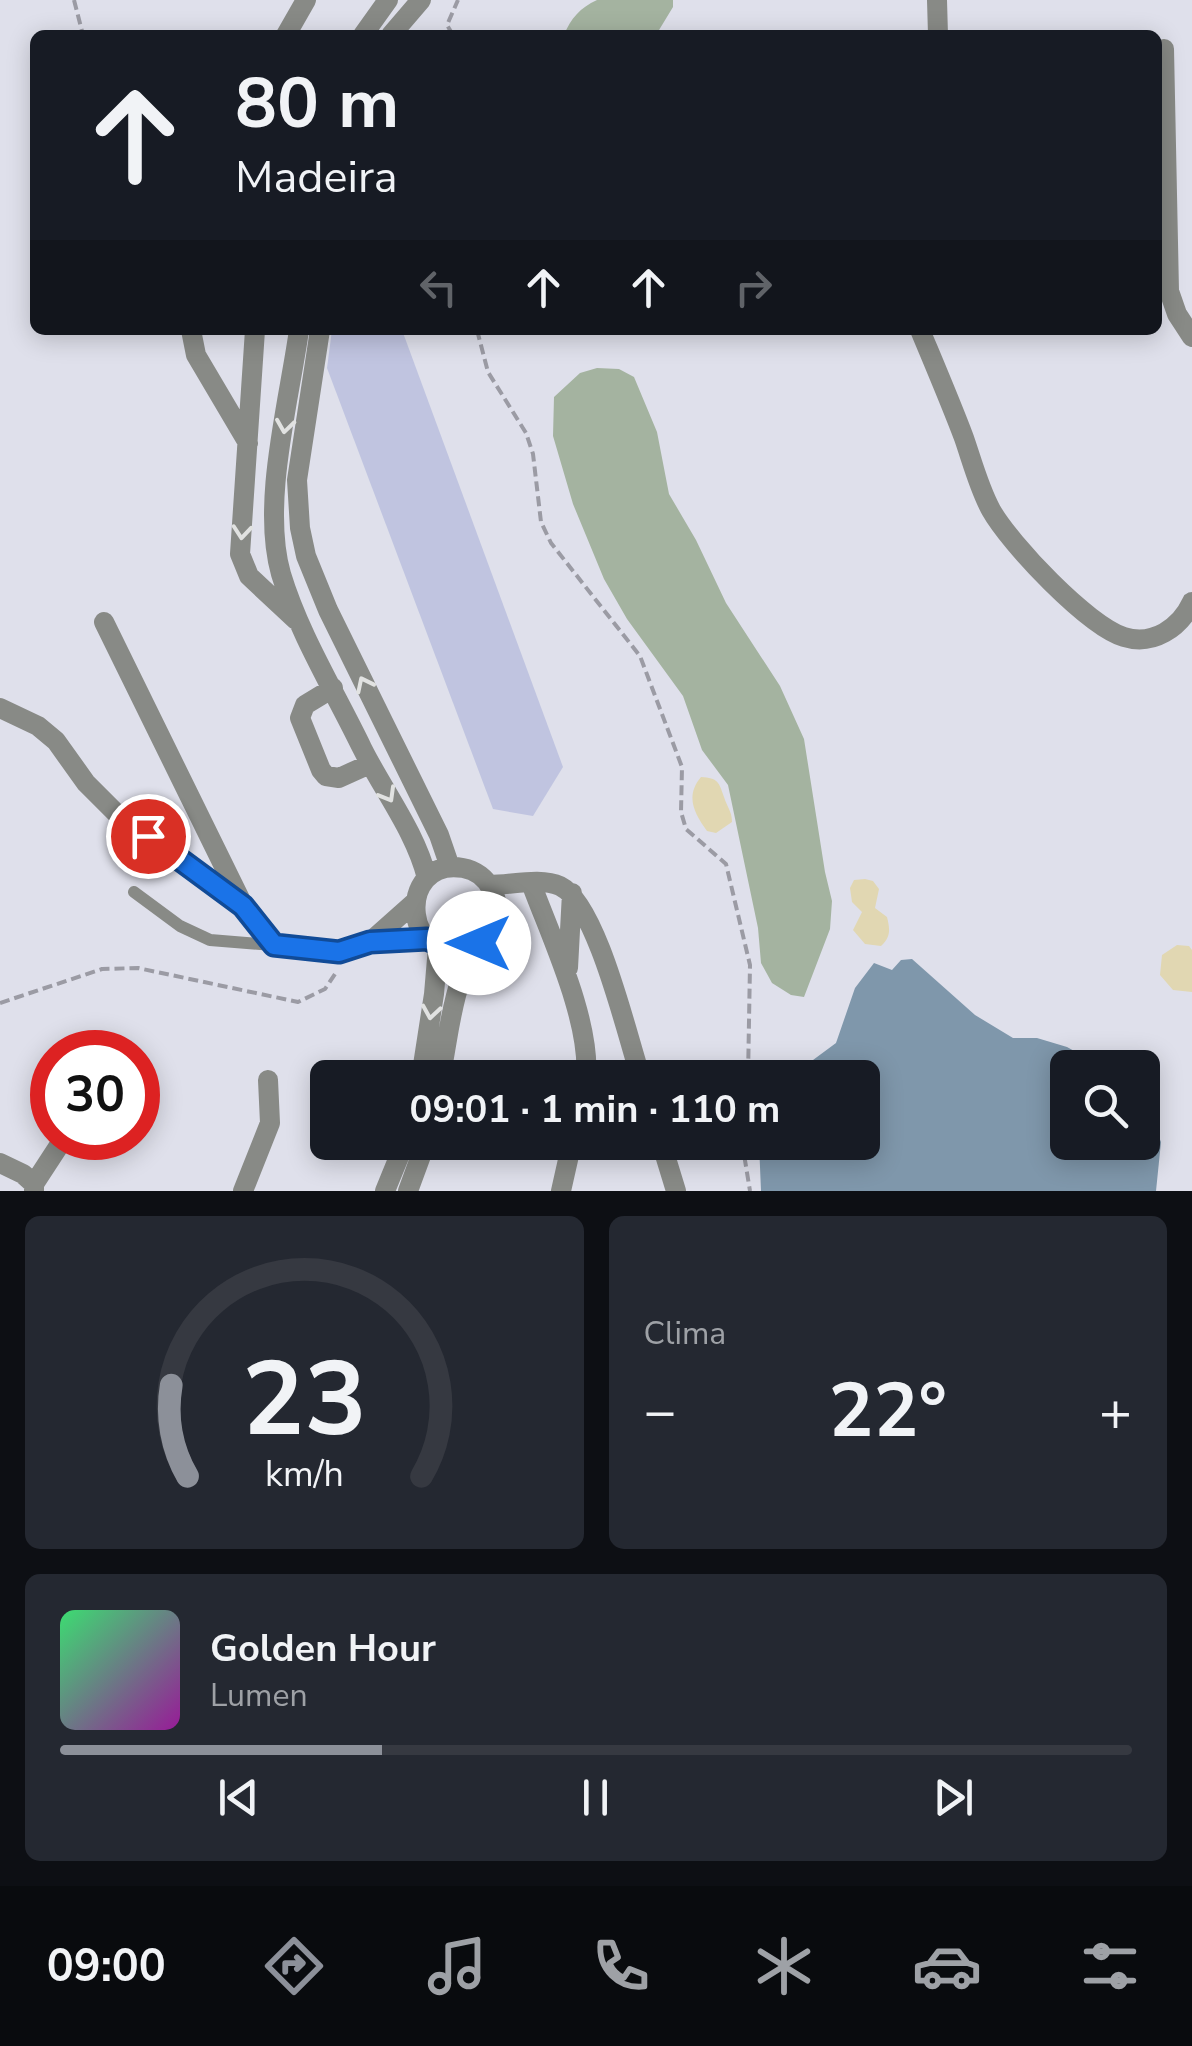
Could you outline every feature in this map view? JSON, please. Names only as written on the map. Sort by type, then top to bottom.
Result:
[{"type":"street","points":[[289,30],[306,0]]},
{"type":"street","points":[[367,30],[388,0]]},
{"type":"street","points":[[395,30],[421,0]]},
{"type":"street","points":[[937,0],[938,30]]},
{"type":"street","points":[[1164,49],[1169,291],[1177,314],[1192,337]]},
{"type":"street","points":[[192,335],[196,355],[249,444]]},
{"type":"street","points":[[255,335],[240,554],[249,576],[302,626]]},
{"type":"street","points":[[298,335],[273,508],[281,573],[302,626],[370,764],[416,843],[427,878]]},
{"type":"street","points":[[319,335],[296,480],[306,556],[328,610],[439,835],[450,867]]},
{"type":"street","points":[[922,335],[989,508],[1040,573],[1112,632],[1128,638],[1146,639],[1163,634],[1178,624],[1192,602]]},
{"type":"street","points":[[104,622],[243,906],[274,945],[339,952],[370,942],[432,943],[452,950],[479,943]]},
{"type":"street","points":[[333,688],[305,706],[300,718],[321,770],[326,776],[339,778],[370,764]]},
{"type":"street","points":[[0,708],[38,726],[56,741],[86,783],[116,813],[243,906]]},
{"type":"street","points":[[370,942],[414,902],[427,878],[450,867],[466,868],[490,885],[497,914],[492,930],[479,943],[460,980],[444,1060]]},
{"type":"street","points":[[490,885],[548,882],[572,894],[594,930],[634,1060]]},
{"type":"street","points":[[497,914],[529,884]]},
{"type":"street","points":[[529,884],[567,980],[585,1042],[586,1060]]},
{"type":"street","points":[[567,980],[572,894]]},
{"type":"street","points":[[414,902],[419,928],[432,943],[434,994],[424,1060]]},
{"type":"street","points":[[243,1191],[270,1123],[268,1080]]},
{"type":"street","points":[[0,1163],[23,1174],[34,1188],[51,1160]]},
{"type":"street","points":[[385,1191],[398,1160]]},
{"type":"street","points":[[408,1191],[419,1160]]},
{"type":"street","points":[[561,1191],[568,1160]]},
{"type":"street","points":[[667,1160],[676,1191]]},
{"type":"lane","points":[[134,892],[180,926],[210,940],[274,945]]},
{"type":"path","points":[[74,0],[82,30]]},
{"type":"path","points":[[450,30],[447,25],[458,0]]},
{"type":"path","points":[[478,335],[488,372],[529,444],[541,522],[551,543],[640,656],[682,767],[681,812],[686,829],[726,864],[750,965],[748,1060]]},
{"type":"path","points":[[0,1003],[102,968],[138,968],[298,1002],[325,989],[338,969],[339,952]]},
{"type":"path","points":[[745,1160],[750,1191]]},
{"type":"green space","points":[[597,0],[673,0],[659,30],[566,30],[586,6]]},
{"type":"green space","points":[[597,368],[619,369],[634,377],[657,432],[669,494],[726,603],[780,686],[804,739],[832,901],[830,929],[804,997],[791,995],[772,983],[761,963],[758,928],[728,785],[702,750],[683,696],[627,619],[604,579],[573,504],[553,436],[554,397],[580,373]]},
{"type":"sand","points":[[701,777],[717,782],[731,815],[732,822],[716,833],[707,831],[693,804],[693,791]]},
{"type":"sand","points":[[854,880],[873,881],[879,889],[875,908],[887,917],[889,933],[881,946],[865,944],[853,930],[862,912],[852,902],[850,888]]},
{"type":"sand","points":[[1177,945],[1192,950],[1192,992],[1173,990],[1160,975],[1162,955]]},
{"type":"water","points":[[912,959],[975,1015],[1013,1038],[1037,1038],[1072,1050],[1050,1050],[1050,1160],[1159,1160],[1156,1191],[761,1191],[760,1160],[880,1160],[880,1060],[813,1060],[836,1043],[855,988],[874,963],[892,970],[901,960]]},
{"type":"building","points":[[331,335],[404,335],[563,767],[533,816],[493,809],[327,368]]},
{"type":"route","points":[[148,836],[243,906],[274,945],[339,952],[370,942],[427,939],[452,950],[479,943]]}]
